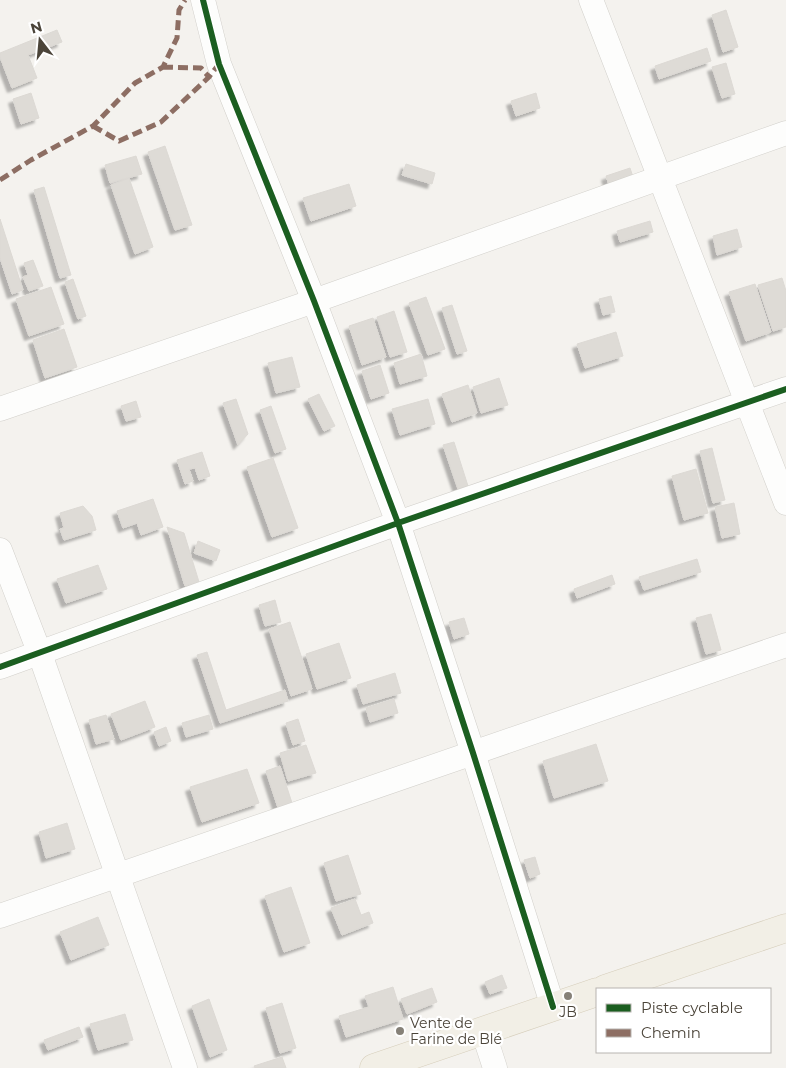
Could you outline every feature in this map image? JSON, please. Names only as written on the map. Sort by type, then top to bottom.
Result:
[{"type":"main road","points":[[608,988],[786,928]]},
{"type":"main road","points":[[374,1068],[596,992]]},
{"type":"street","points":[[203,0],[219,64],[314,301],[398,523],[553,1007]]},
{"type":"street","points":[[592,0],[786,503]]},
{"type":"street","points":[[0,409],[314,301],[786,133]]},
{"type":"street","points":[[0,667],[398,523],[786,390]]},
{"type":"street","points":[[0,550],[40,654],[185,1068]]},
{"type":"street","points":[[0,916],[786,645]]},
{"type":"street","points":[[483,1031],[494,1068]]},
{"type":"building","points":[[726,10],[738,47],[723,52],[712,15]]},
{"type":"building","points":[[57,30],[62,42],[28,55],[37,78],[12,88],[0,53]]},
{"type":"building","points":[[707,48],[711,61],[659,79],[655,66]]},
{"type":"building","points":[[726,63],[735,94],[722,98],[712,67]]},
{"type":"building","points":[[31,93],[39,118],[21,124],[13,99]]},
{"type":"building","points":[[536,93],[540,108],[516,116],[511,101]]},
{"type":"building","points":[[165,146],[192,225],[175,230],[148,152]]},
{"type":"building","points":[[136,156],[142,174],[110,183],[105,165]]},
{"type":"building","points":[[406,164],[435,173],[432,184],[402,175]]},
{"type":"building","points":[[630,168],[634,180],[610,188],[606,176]]},
{"type":"building","points":[[129,178],[153,247],[135,254],[111,185]]},
{"type":"building","points":[[349,184],[356,206],[311,221],[303,198]]},
{"type":"building","points":[[44,187],[71,275],[60,278],[34,190]]},
{"type":"building","points":[[0,219],[23,290],[12,294],[0,258]]},
{"type":"building","points":[[650,221],[653,232],[620,242],[617,231]]},
{"type":"building","points":[[737,229],[742,247],[717,255],[713,236]]},
{"type":"building","points":[[33,260],[43,286],[29,291],[23,277],[28,275],[24,263]]},
{"type":"building","points":[[782,278],[786,291],[786,327],[773,331],[758,285]]},
{"type":"building","points":[[73,279],[86,316],[78,319],[65,282]]},
{"type":"building","points":[[755,284],[771,332],[746,341],[729,292]]},
{"type":"building","points":[[51,287],[64,324],[29,336],[16,299]]},
{"type":"building","points":[[611,296],[615,312],[603,315],[599,299]]},
{"type":"building","points":[[426,297],[445,349],[428,355],[409,303]]},
{"type":"building","points":[[452,305],[467,351],[457,354],[442,308]]},
{"type":"building","points":[[394,311],[407,352],[390,357],[377,317]]},
{"type":"building","points":[[373,318],[386,357],[362,365],[349,326]]},
{"type":"building","points":[[64,329],[77,367],[45,378],[33,340]]},
{"type":"building","points":[[616,332],[623,356],[585,368],[577,344]]},
{"type":"building","points":[[421,354],[427,376],[400,384],[394,363]]},
{"type":"building","points":[[292,357],[300,387],[276,393],[268,363]]},
{"type":"building","points":[[380,365],[389,393],[371,399],[362,371]]},
{"type":"building","points":[[499,378],[508,405],[481,413],[473,387]]},
{"type":"building","points":[[468,385],[477,413],[452,422],[442,394]]},
{"type":"building","points":[[319,394],[335,426],[324,431],[308,399]]},
{"type":"building","points":[[236,399],[248,434],[238,445],[223,403]]},
{"type":"building","points":[[428,399],[435,424],[400,435],[392,409]]},
{"type":"building","points":[[136,401],[141,417],[126,421],[121,406]]},
{"type":"building","points":[[271,406],[286,449],[275,453],[260,410]]},
{"type":"building","points":[[454,442],[468,486],[458,489],[443,445]]},
{"type":"building","points":[[712,448],[725,500],[713,503],[700,451]]},
{"type":"building","points":[[202,452],[210,476],[199,480],[195,468],[189,469],[193,481],[185,484],[177,460]]},
{"type":"building","points":[[273,458],[298,528],[272,537],[247,467]]},
{"type":"building","points":[[696,469],[708,513],[684,520],[672,476]]},
{"type":"building","points":[[153,499],[163,527],[141,535],[137,523],[123,528],[117,511]]},
{"type":"building","points":[[734,503],[740,534],[722,538],[715,507]]},
{"type":"building","points":[[83,506],[92,516],[96,530],[64,540],[60,529],[64,528],[60,513]]},
{"type":"building","points":[[167,527],[184,533],[199,582],[185,586]]},
{"type":"building","points":[[198,541],[220,550],[216,561],[194,553]]},
{"type":"building","points":[[697,559],[701,572],[644,590],[639,577]]},
{"type":"building","points":[[98,565],[107,589],[66,603],[57,579]]},
{"type":"building","points":[[612,575],[615,584],[577,598],[574,589]]},
{"type":"building","points":[[275,600],[281,622],[265,626],[259,605]]},
{"type":"building","points":[[711,614],[721,650],[706,654],[696,618]]},
{"type":"building","points":[[464,618],[469,634],[454,639],[449,622]]},
{"type":"building","points":[[290,622],[312,689],[291,696],[269,629]]},
{"type":"building","points":[[339,643],[351,678],[317,689],[306,654]]},
{"type":"building","points":[[207,652],[226,710],[285,690],[288,701],[220,723],[197,655]]},
{"type":"building","points":[[395,673],[401,693],[363,704],[357,685]]},
{"type":"building","points":[[394,699],[398,713],[370,722],[366,708]]},
{"type":"building","points":[[145,701],[155,727],[121,740],[111,714]]},
{"type":"building","points":[[106,715],[114,739],[96,744],[89,720]]},
{"type":"building","points":[[209,715],[213,729],[186,737],[182,723]]},
{"type":"building","points":[[298,719],[305,741],[293,745],[286,723]]},
{"type":"building","points":[[166,727],[171,741],[159,746],[154,732]]},
{"type":"building","points":[[596,744],[608,781],[554,798],[543,761]]},
{"type":"building","points":[[306,745],[316,773],[288,781],[280,753]]},
{"type":"building","points":[[280,766],[293,806],[279,811],[266,771]]},
{"type":"building","points":[[247,769],[259,803],[202,822],[190,787]]},
{"type":"building","points":[[67,823],[75,849],[46,858],[39,832]]},
{"type":"building","points":[[348,855],[361,894],[336,901],[324,863]]},
{"type":"building","points":[[535,857],[540,874],[530,878],[524,860]]},
{"type":"building","points":[[291,887],[310,943],[284,952],[265,896]]},
{"type":"building","points":[[355,899],[361,915],[369,912],[373,923],[342,935],[331,908]]},
{"type":"building","points":[[98,917],[109,945],[71,960],[60,932]]},
{"type":"building","points":[[502,975],[507,988],[490,994],[485,982]]},
{"type":"building","points":[[393,987],[403,1019],[346,1037],[339,1016],[369,1007],[365,996]]},
{"type":"building","points":[[432,988],[437,1002],[407,1014],[401,999]]},
{"type":"building","points":[[209,999],[227,1050],[210,1057],[192,1006]]},
{"type":"building","points":[[282,1003],[296,1048],[280,1053],[266,1008]]},
{"type":"building","points":[[125,1014],[133,1040],[98,1050],[90,1024]]},
{"type":"building","points":[[79,1027],[83,1037],[48,1050],[44,1040]]},
{"type":"building","points":[[282,1057],[286,1068],[255,1068],[254,1066]]},
{"type":"marked path","points":[[0,180],[31,160],[93,126],[135,83],[163,67],[177,38],[179,10],[185,0]]},
{"type":"marked path","points":[[93,126],[119,141],[161,122],[209,77],[219,64]]},
{"type":"marked path","points":[[163,67],[201,68],[209,77]]},
{"type":"cycle path","points":[[203,0],[219,64],[314,301],[398,523],[553,1007]]},
{"type":"cycle path","points":[[0,667],[398,523],[786,389]]},
{"type":"place","name":"JB","points":[[568,996]]},
{"type":"place","name":"Vente de Farine de Blé","points":[[400,1031]]}]
